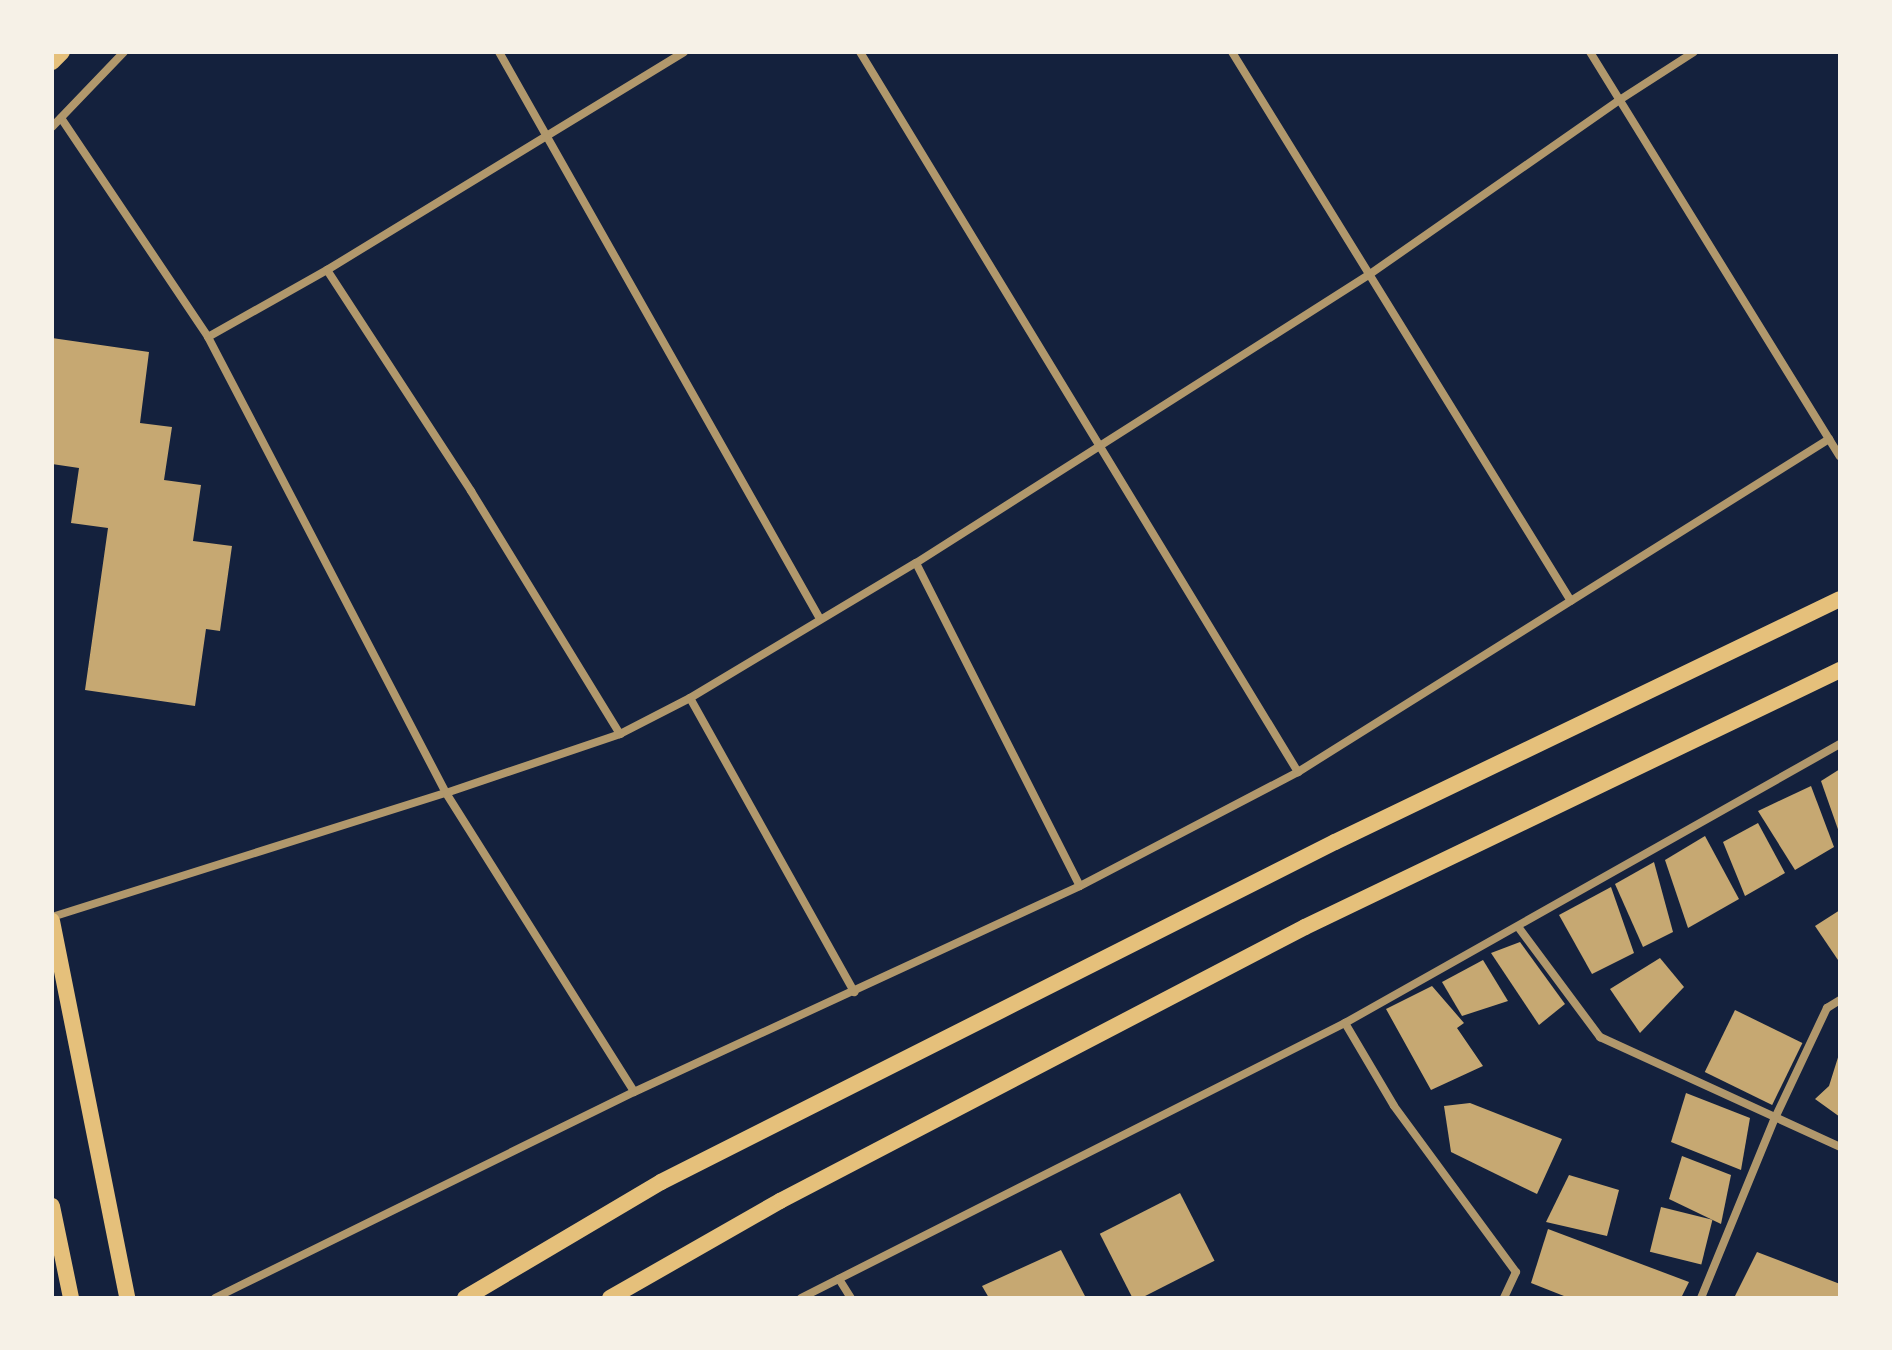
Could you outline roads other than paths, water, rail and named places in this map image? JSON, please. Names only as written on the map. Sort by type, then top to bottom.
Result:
[{"type":"main road","points":[[52,62],[62,52]]},
{"type":"main road","points":[[465,1298],[661,1182],[1335,842],[1840,599]]},
{"type":"main road","points":[[610,1298],[780,1201],[1305,927],[1840,670]]},
{"type":"main road","points":[[52,919],[127,1298]]},
{"type":"main road","points":[[52,1206],[58,1265],[71,1298]]},
{"type":"street","points":[[52,127],[124,52]]},
{"type":"street","points":[[499,52],[545,139],[820,619]]},
{"type":"street","points":[[208,337],[327,270],[684,52]]},
{"type":"street","points":[[860,52],[1298,772]]},
{"type":"street","points":[[1232,52],[1571,601]]},
{"type":"street","points":[[1590,52],[1840,456]]},
{"type":"street","points":[[52,919],[620,734],[690,698],[916,563],[1098,444],[1370,274],[1618,101],[1694,52]]},
{"type":"street","points":[[61,118],[208,337],[446,793],[634,1092]]},
{"type":"street","points":[[327,270],[471,491],[620,734]]},
{"type":"street","points":[[215,1298],[634,1092],[1080,886],[1298,772],[1829,439]]},
{"type":"street","points":[[916,563],[1080,886]]},
{"type":"street","points":[[690,698],[854,992]]},
{"type":"street","points":[[801,1298],[1345,1023],[1519,928],[1840,744]]},
{"type":"street","points":[[1519,928],[1600,1037],[1774,1120],[1840,1147]]},
{"type":"street","points":[[1701,1298],[1774,1120],[1827,1008],[1840,1000]]},
{"type":"street","points":[[1345,1023],[1394,1106],[1516,1272],[1504,1298]]},
{"type":"street","points":[[839,1279],[851,1298]]}]
